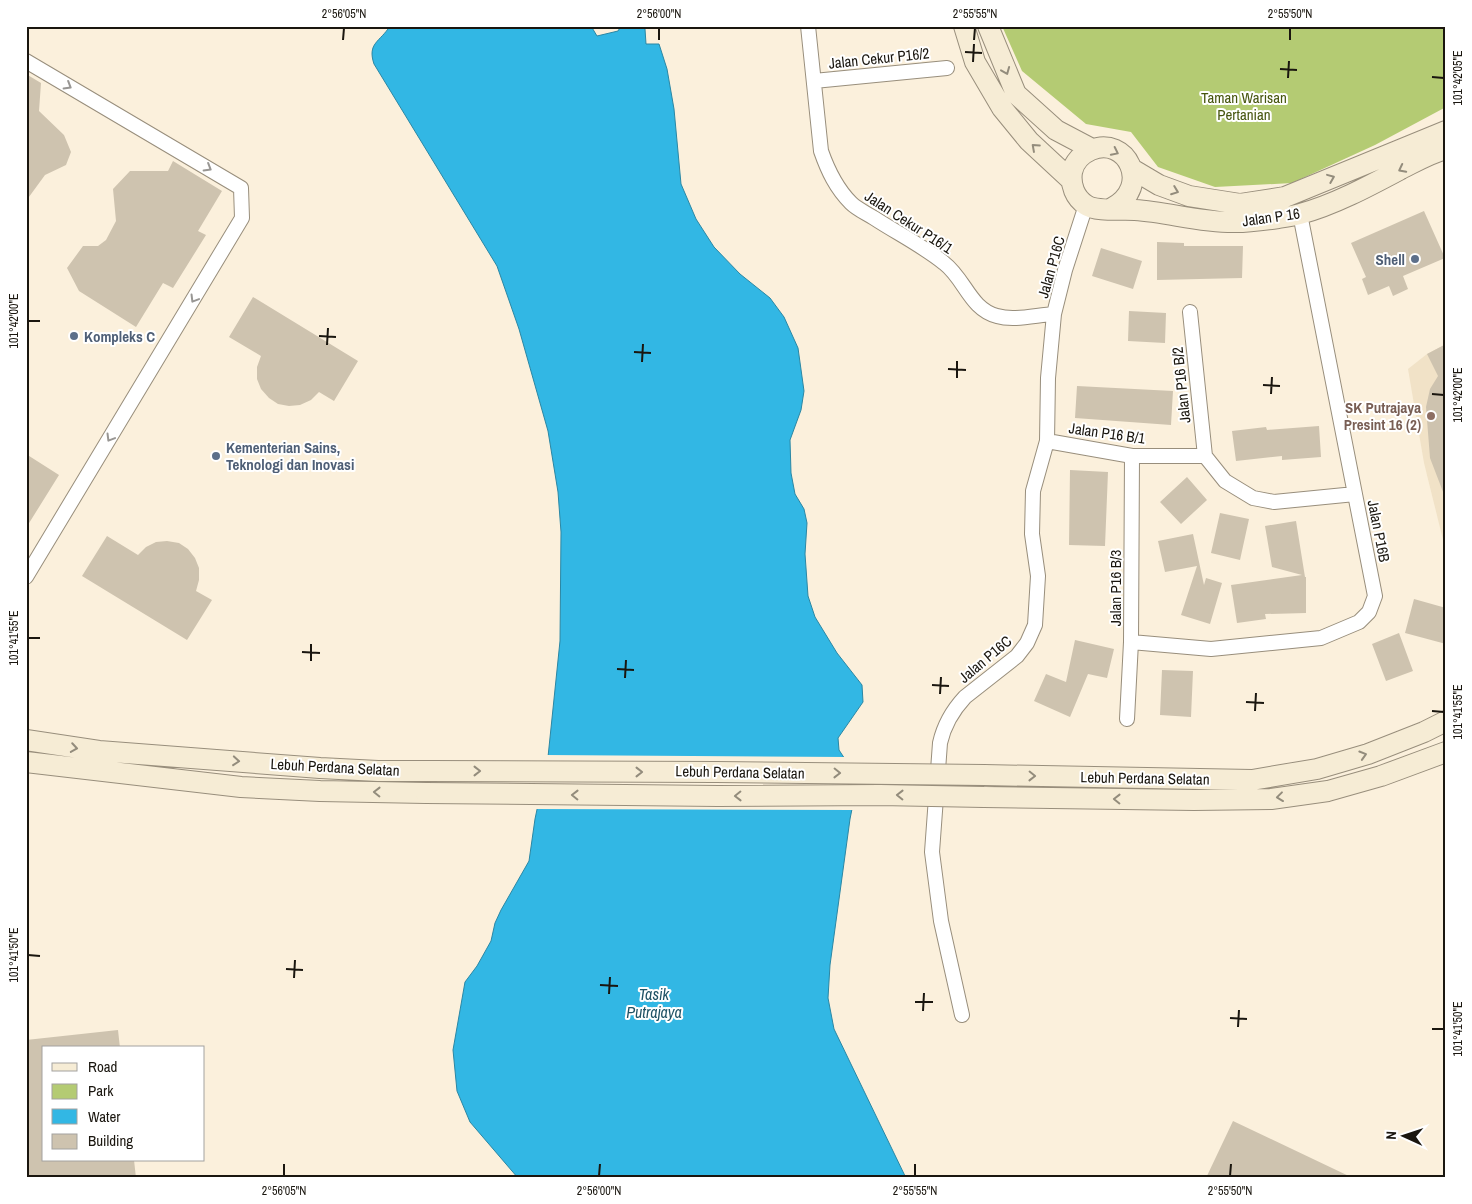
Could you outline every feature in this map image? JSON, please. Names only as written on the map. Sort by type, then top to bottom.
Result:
[{"type":"main road","points":[[964,26],[975,62],[1002,108],[1028,141],[1071,180]]},
{"type":"main road","name":"Jalan P 16","points":[[988,26],[1016,94],[1056,130],[1092,149],[1112,149],[1120,153],[1132,168],[1159,185],[1190,196],[1240,204],[1285,197],[1446,131]]},
{"type":"main road","points":[[1086,205],[1079,199],[1074,190],[1071,180],[1072,170],[1077,161],[1092,149]]},
{"type":"main road","name":"Jalan P 16","points":[[1086,205],[1094,209],[1137,210],[1236,222],[1300,214],[1343,198],[1446,149]]},
{"type":"main road","points":[[1112,208],[1121,204],[1132,188],[1132,168]]},
{"type":"main road","name":"Lebuh Perdana Selatan","points":[[26,740],[99,752],[378,771],[716,772],[1252,780],[1317,769],[1368,754],[1446,721]]},
{"type":"main road","name":"Lebuh Perdana Selatan","points":[[26,762],[241,786],[320,791],[718,796],[880,795],[1194,800],[1271,799],[1328,791],[1381,776],[1437,757],[1446,752]]},
{"type":"street","name":"Jalan Cekur P16/1","points":[[808,26],[821,151],[827,170],[839,190],[853,205],[945,264],[963,283],[976,304],[983,310],[1008,318],[1054,314]]},
{"type":"street","points":[[26,61],[241,188],[242,218],[26,577]]},
{"type":"street","name":"Jalan Cekur P16/2","points":[[814,81],[947,68]]},
{"type":"street","name":"Jalan P16C","points":[[962,1016],[941,921],[932,852],[940,743],[943,729],[958,705],[965,697],[1018,656],[1031,635],[1034,625],[1038,576],[1032,534],[1033,491],[1047,441],[1048,378],[1054,314],[1065,270],[1086,205]]},
{"type":"street","name":"Jalan P16B","points":[[1131,642],[1211,649],[1321,638],[1359,622],[1369,612],[1375,596],[1300,214]]},
{"type":"street","name":"Jalan P16 B/2","points":[[1190,312],[1205,456]]},
{"type":"street","name":"Jalan P16 B/1","points":[[1047,441],[1132,456],[1205,456]]},
{"type":"street","name":"Jalan P16 B/3","points":[[1127,719],[1131,642],[1132,456]]},
{"type":"street","points":[[1205,456],[1225,481],[1253,498],[1274,502],[1355,494]]},
{"type":"shaded area","name":"SK Putrajaya Presint 16 (2)","points":[[1446,344],[1446,552],[1424,463],[1408,369],[1427,354]]},
{"type":"green space","name":"Taman Warisan Pertanian","points":[[1002,26],[1446,26],[1446,107],[1375,145],[1292,183],[1215,187],[1158,167],[1131,132],[1086,124],[1022,71]]},
{"type":"water","name":"Tasik Putrajaya","points":[[390,26],[591,26],[597,36],[618,31],[621,26],[641,26],[645,29],[646,44],[659,44],[667,69],[674,109],[681,184],[696,219],[714,247],[740,274],[770,298],[784,317],[798,348],[804,391],[801,410],[790,440],[791,473],[795,494],[804,509],[807,523],[805,554],[808,596],[815,617],[837,653],[862,685],[863,702],[838,738],[839,750],[858,779],[850,819],[830,965],[828,998],[834,1029],[906,1178],[518,1178],[470,1122],[457,1091],[453,1050],[465,982],[477,966],[491,941],[495,923],[501,910],[529,861],[535,819],[548,757],[560,641],[561,532],[558,492],[548,431],[519,329],[497,266],[374,64],[372,57],[373,47]]},
{"type":"pier","points":[[546,755],[846,757],[860,778],[854,810],[534,809]]},
{"type":"building","points":[[26,74],[41,83],[39,111],[64,135],[71,152],[66,165],[45,175],[26,201]]},
{"type":"building","points":[[173,161],[222,191],[198,231],[206,235],[173,288],[163,283],[136,327],[79,291],[67,268],[83,246],[98,246],[106,240],[116,221],[113,189],[130,171],[168,171]]},
{"type":"building","points":[[1424,211],[1445,258],[1403,276],[1408,289],[1393,296],[1389,286],[1368,295],[1362,279],[1366,277],[1351,243]]},
{"type":"building","points":[[1157,242],[1184,243],[1184,246],[1243,246],[1242,278],[1157,280]]},
{"type":"building","points":[[1101,248],[1142,261],[1133,289],[1092,276]]},
{"type":"building","points":[[253,297],[358,361],[334,401],[319,392],[311,400],[300,405],[289,406],[278,404],[261,389],[257,379],[257,367],[261,356],[229,337]]},
{"type":"building","points":[[1129,311],[1166,313],[1165,343],[1128,341]]},
{"type":"building","points":[[1446,344],[1445,497],[1430,458],[1426,407],[1430,389],[1438,376],[1427,354]]},
{"type":"building","points":[[1077,386],[1173,391],[1171,425],[1075,418]]},
{"type":"building","points":[[1319,426],[1321,457],[1282,460],[1282,456],[1236,461],[1232,431],[1266,427],[1267,430]]},
{"type":"building","points":[[26,454],[59,475],[26,528]]},
{"type":"building","points":[[1070,470],[1108,472],[1105,546],[1069,545]]},
{"type":"building","points":[[1187,477],[1207,500],[1181,524],[1160,502]]},
{"type":"building","points":[[1220,513],[1249,519],[1240,560],[1211,553]]},
{"type":"building","points":[[1296,521],[1306,577],[1306,613],[1265,614],[1266,619],[1237,623],[1231,585],[1302,575],[1272,567],[1265,526]]},
{"type":"building","points":[[1193,534],[1204,585],[1206,578],[1222,583],[1210,624],[1181,615],[1197,566],[1165,572],[1158,541]]},
{"type":"building","points":[[107,536],[138,555],[146,547],[156,542],[167,541],[179,543],[188,549],[195,558],[199,568],[199,580],[196,591],[212,600],[187,640],[82,576]]},
{"type":"building","points":[[1414,599],[1446,608],[1446,644],[1405,633]]},
{"type":"building","points":[[1399,633],[1413,671],[1386,681],[1372,644]]},
{"type":"building","points":[[1075,640],[1114,649],[1107,678],[1088,674],[1070,717],[1034,701],[1046,674],[1066,682]]},
{"type":"building","points":[[1162,670],[1193,671],[1191,717],[1160,715]]},
{"type":"building","points":[[118,1030],[120,1046],[42,1046],[42,1162],[134,1162],[136,1178],[26,1178],[26,1040]]},
{"type":"building","points":[[1233,1121],[1353,1178],[1206,1178]]},
{"type":"place","name":"Shell","points":[[1415,259]]},
{"type":"place","name":"Kompleks C","points":[[74,336]]},
{"type":"place","name":"SK Putrajaya Presint 16 (2)","points":[[1431,416]]},
{"type":"place","name":"Kementerian Sains, Teknologi dan Inovasi","points":[[216,456]]}]
